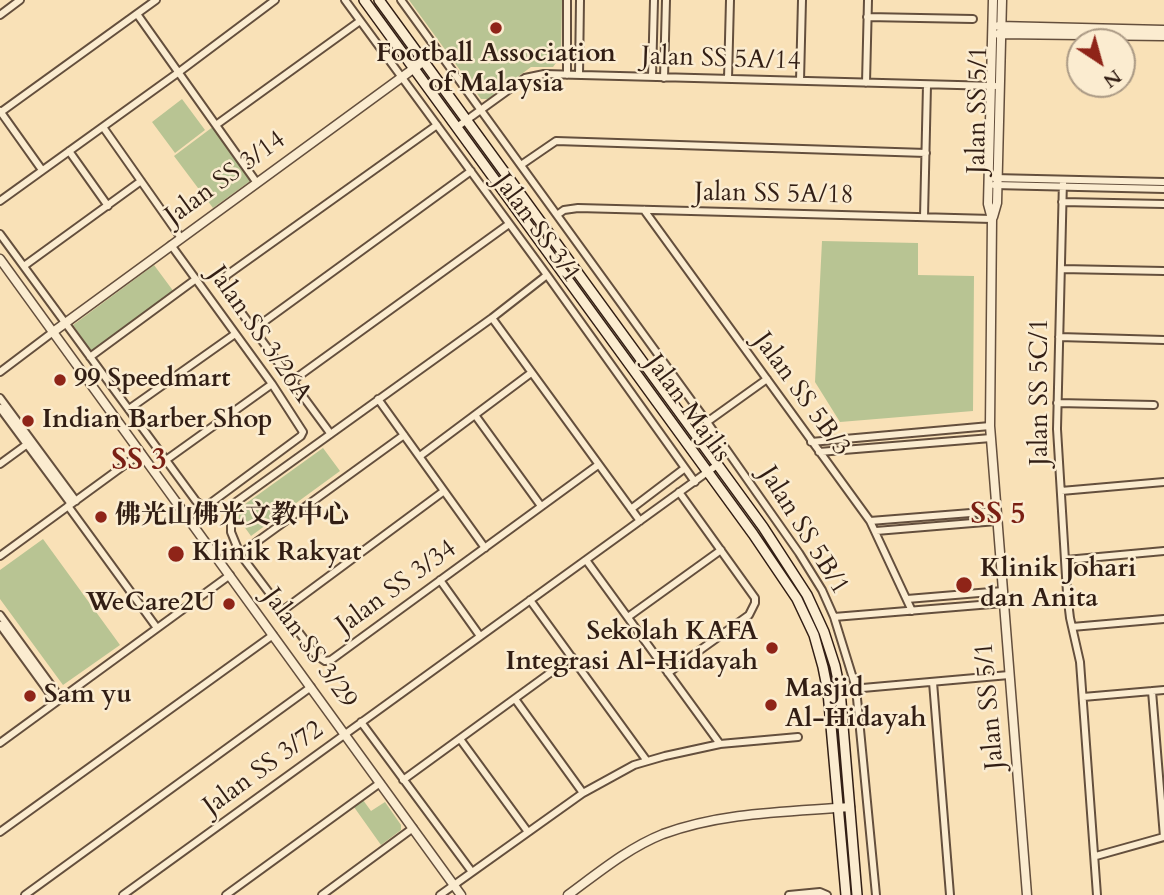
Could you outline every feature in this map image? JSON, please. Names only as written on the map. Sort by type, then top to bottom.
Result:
[{"type":"main road","name":"Jalan Majlis","points":[[364,0],[785,579],[814,635],[828,692],[846,895]]},
{"type":"main road","name":"Jalan Majlis","points":[[379,0],[778,549],[807,595],[824,632],[840,690],[857,895]]},
{"type":"street","points":[[0,15],[20,0]]},
{"type":"street","points":[[42,170],[1,112],[156,0]]},
{"type":"street","points":[[0,201],[275,0]]},
{"type":"street","name":"Jalan SS 3/1","points":[[345,0],[695,482]]},
{"type":"street","name":"Jalan SS 5B/1","points":[[401,0],[707,422],[822,590],[834,617],[856,688],[876,895]]},
{"type":"street","points":[[567,0],[567,75]]},
{"type":"street","points":[[579,75],[580,0]]},
{"type":"street","points":[[652,77],[654,0]]},
{"type":"street","points":[[664,78],[666,0]]},
{"type":"street","points":[[728,79],[730,0]]},
{"type":"street","points":[[800,81],[802,0]]},
{"type":"street","points":[[866,83],[868,0]]},
{"type":"street","name":"Jalan SS 5/1","points":[[993,0],[1001,58],[996,86]]},
{"type":"street","points":[[1002,5],[1007,20],[1024,31]]},
{"type":"street","name":"Jalan SS 5/1","points":[[1002,5],[997,30],[993,182],[988,204],[992,219],[990,438],[1027,895]]},
{"type":"street","points":[[137,14],[257,183]]},
{"type":"street","points":[[867,17],[973,19]]},
{"type":"street","points":[[216,125],[360,21]]},
{"type":"street","points":[[997,30],[1066,31]]},
{"type":"street","points":[[1136,31],[1164,30]]},
{"type":"street","points":[[1001,58],[1004,47],[1024,31]]},
{"type":"street","points":[[1136,34],[1164,36]]},
{"type":"street","name":"Jalan SS 3/14","points":[[53,332],[424,61]]},
{"type":"street","name":"Jalan SS 5A/14","points":[[457,127],[525,78],[544,74],[996,86]]},
{"type":"street","points":[[924,217],[928,85]]},
{"type":"street","points":[[437,125],[227,275],[223,281],[224,289],[292,382],[330,433],[492,318],[547,275]]},
{"type":"street","points":[[103,127],[181,238]]},
{"type":"street","points":[[521,165],[556,141],[926,153]]},
{"type":"street","points":[[69,151],[108,206]]},
{"type":"street","points":[[254,329],[471,171]]},
{"type":"street","points":[[24,266],[141,181]]},
{"type":"street","points":[[993,182],[1164,182]]},
{"type":"street","points":[[1063,183],[1164,189]]},
{"type":"street","name":"Jalan SS 5C/1","points":[[1063,183],[1057,403],[1061,491],[1072,627],[1080,662],[1097,895]]},
{"type":"street","points":[[1062,202],[1164,204]]},
{"type":"street","name":"Jalan SS 5A/18","points":[[557,215],[564,210],[578,208],[992,219]]},
{"type":"street","name":"Jalan SS 5B/3","points":[[644,210],[870,521],[912,611]]},
{"type":"street","points":[[292,382],[509,224]]},
{"type":"street","name":"Jalan SS 3/26A","points":[[0,234],[196,501],[203,506],[208,505],[303,432],[272,384],[171,245]]},
{"type":"street","name":"Jalan SS 3/29","points":[[0,258],[461,895]]},
{"type":"street","points":[[1061,269],[1164,271]]},
{"type":"street","points":[[90,356],[196,279]]},
{"type":"street","points":[[492,318],[640,521]]},
{"type":"street","points":[[0,373],[53,332]]},
{"type":"street","points":[[129,409],[235,334]]},
{"type":"street","points":[[1059,337],[1164,340]]},
{"type":"street","points":[[420,456],[531,373]]},
{"type":"street","points":[[707,422],[766,379]]},
{"type":"street","points":[[166,460],[272,384]]},
{"type":"street","points":[[0,398],[157,628]]},
{"type":"street","points":[[378,399],[485,548]]},
{"type":"street","points":[[1057,403],[1154,405]]},
{"type":"street","points":[[0,408],[72,504]]},
{"type":"street","points":[[475,415],[541,506]]},
{"type":"street","points":[[811,442],[990,426]]},
{"type":"street","name":"Jalan SS 3/34","points":[[330,433],[236,502],[231,518],[231,532],[240,554],[316,656],[325,661],[331,660],[598,465]]},
{"type":"street","points":[[240,554],[404,435]]},
{"type":"street","points":[[819,452],[990,438]]},
{"type":"street","points":[[0,464],[26,445]]},
{"type":"street","points":[[0,556],[141,453]]},
{"type":"street","name":"Jalan SS 3/72","points":[[123,895],[717,466]]},
{"type":"street","points":[[631,509],[685,468]]},
{"type":"street","points":[[1061,491],[1164,482]]},
{"type":"street","points":[[282,611],[444,491]]},
{"type":"street","points":[[668,673],[749,615],[755,603],[755,598],[680,492]]},
{"type":"street","points":[[870,521],[996,510]]},
{"type":"street","points":[[876,531],[997,521]]},
{"type":"street","points":[[628,617],[720,550]]},
{"type":"street","points":[[1066,561],[1164,551]]},
{"type":"street","points":[[586,560],[720,744]]},
{"type":"street","points":[[0,743],[230,575]]},
{"type":"street","points":[[440,580],[480,636]]},
{"type":"street","points":[[907,599],[1003,592]]},
{"type":"street","points":[[530,600],[647,761]]},
{"type":"street","points":[[834,617],[1004,603]]},
{"type":"street","points":[[0,615],[59,700]]},
{"type":"street","points":[[1072,627],[1164,620]]},
{"type":"street","points":[[0,625],[59,700]]},
{"type":"street","points":[[0,832],[273,635]]},
{"type":"street","points":[[403,780],[572,657]]},
{"type":"street","points":[[840,690],[1009,675]]},
{"type":"street","points":[[933,682],[950,895]]},
{"type":"street","points":[[25,895],[311,687]]},
{"type":"street","points":[[1083,697],[1164,690]]},
{"type":"street","points":[[1096,856],[1164,837],[1152,691]]},
{"type":"street","points":[[515,699],[583,793]]},
{"type":"street","points":[[361,722],[472,872]]},
{"type":"street","points":[[440,895],[611,776],[647,761],[720,744],[798,737]]},
{"type":"street","points":[[460,739],[528,832]]},
{"type":"street","points":[[226,895],[380,783]]},
{"type":"street","points":[[568,895],[619,857],[640,845],[695,824],[741,815],[850,807]]},
{"type":"street","points":[[322,895],[413,828]]},
{"type":"street","points":[[789,895],[820,892],[826,894]]},
{"type":"green space","name":"Football Association of Malaysia","points":[[409,0],[562,0],[561,56],[553,67],[531,67],[488,99],[481,99]]},
{"type":"green space","points":[[182,99],[205,130],[175,153],[152,122]]},
{"type":"green space","points":[[214,126],[253,179],[213,208],[174,156]]},
{"type":"green space","points":[[822,241],[918,243],[918,275],[974,276],[973,411],[840,422],[815,382]]},
{"type":"green space","points":[[154,265],[174,292],[92,352],[73,325]]},
{"type":"green space","points":[[323,448],[340,471],[251,536],[238,518],[241,507]]},
{"type":"green space","points":[[43,539],[120,645],[63,685],[0,599],[0,570]]},
{"type":"green space","points":[[363,800],[371,811],[385,802],[401,825],[401,830],[381,845],[354,807]]},
{"type":"place","name":"Football Association of Malaysia","points":[[496,28]]},
{"type":"place","name":"99 Speedmart","points":[[60,380]]},
{"type":"place","name":"Indian Barber Shop","points":[[28,421]]},
{"type":"place","name":"佛光山佛光文教中心","points":[[101,517]]},
{"type":"place","name":"Klinik Rakyat","points":[[176,554]]},
{"type":"place","name":"Klinik Johari dan Anita","points":[[964,585]]},
{"type":"place","name":"WeCare2U","points":[[229,604]]},
{"type":"place","name":"Sekolah KAFA Integrasi Al-Hidayah","points":[[772,648]]},
{"type":"place","name":"Sam yu","points":[[30,696]]},
{"type":"place","name":"Masjid Al-Hidayah","points":[[771,705]]},
{"type":"district","name":"SS 3","points":[[139,462]]},
{"type":"district","name":"SS 5","points":[[998,516]]}]
